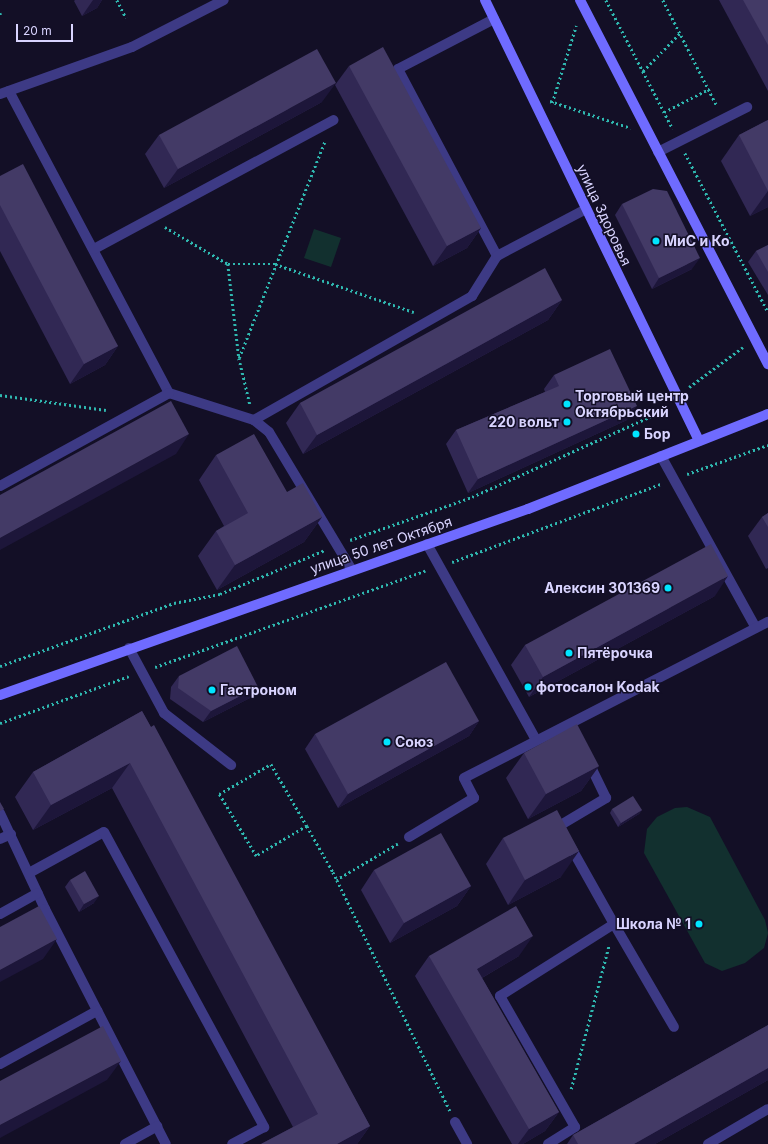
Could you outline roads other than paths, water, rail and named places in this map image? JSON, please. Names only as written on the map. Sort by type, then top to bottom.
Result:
[{"type":"street","points":[[224,0],[132,47],[4,93],[94,249],[169,393],[254,420],[269,432],[352,570]]},
{"type":"street","name":"улица Здоровья","points":[[485,0],[586,209],[675,400],[699,441]]},
{"type":"street","points":[[581,3],[768,364]]},
{"type":"street","points":[[494,19],[398,69],[497,256]]},
{"type":"street","points":[[658,152],[747,108]]},
{"type":"street","points":[[94,249],[334,120]]},
{"type":"street","points":[[254,420],[472,296],[497,256],[586,209]]},
{"type":"street","points":[[0,486],[169,393]]},
{"type":"street","name":"улица 50 лет Октября","points":[[0,695],[129,648],[427,544],[768,414]]},
{"type":"street","points":[[661,456],[756,628]]},
{"type":"street","points":[[427,544],[437,567],[536,740]]},
{"type":"street","points":[[409,837],[474,798],[464,778],[536,740],[571,728],[768,622]]},
{"type":"street","points":[[129,648],[164,713],[231,765]]},
{"type":"street","points":[[583,751],[606,798],[559,826],[674,1027]]},
{"type":"street","points":[[0,813],[97,1011],[166,1144]]},
{"type":"street","points":[[29,873],[104,832],[264,1127],[232,1144]]},
{"type":"street","points":[[0,839],[11,834]]},
{"type":"street","points":[[0,914],[38,893]]},
{"type":"street","points":[[548,1144],[575,1127],[500,996],[614,924]]},
{"type":"street","points":[[0,1064],[97,1011]]},
{"type":"street","points":[[708,1144],[768,1109]]},
{"type":"street","points":[[455,1122],[467,1144]]},
{"type":"street","points":[[125,1144],[157,1126]]},
{"type":"place","name":"МиС и Ко","points":[[656,241]]},
{"type":"place","name":"Торговый центр Октябрьский","points":[[567,404]]},
{"type":"place","name":"220 вольт","points":[[567,422]]},
{"type":"place","name":"Бор","points":[[636,434]]},
{"type":"place","name":"Алексин 301369","points":[[668,588]]},
{"type":"place","name":"Пятёрочка","points":[[569,653]]},
{"type":"place","name":"фотосалон Kodak","points":[[528,687]]},
{"type":"place","name":"Гастроном","points":[[212,690]]},
{"type":"place","name":"Союз","points":[[387,742]]},
{"type":"place","name":"Школа № 1","points":[[699,924]]}]
